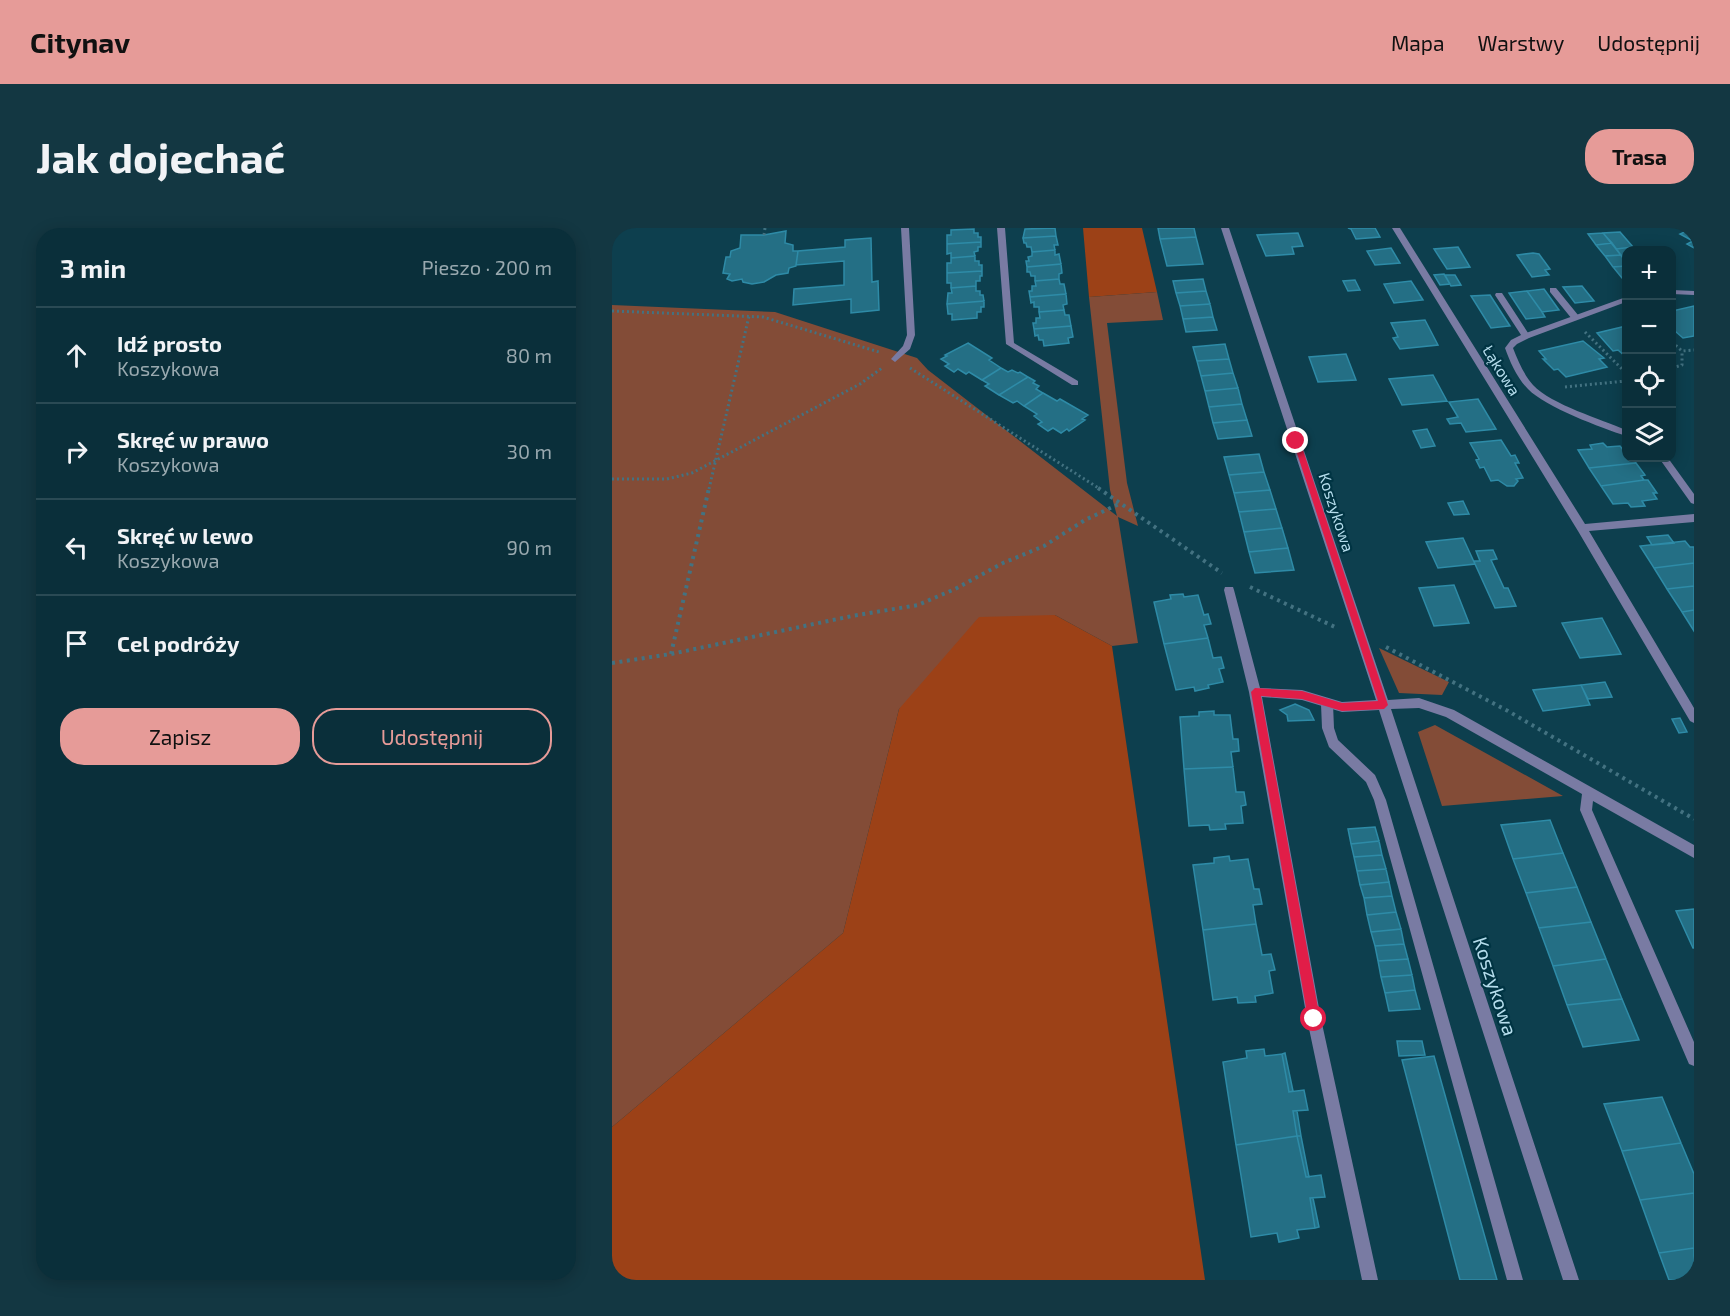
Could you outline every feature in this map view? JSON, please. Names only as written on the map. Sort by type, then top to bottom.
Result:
[{"type":"street","points":[[896,359],[907,347],[911,334],[905,228]]},
{"type":"street","points":[[1001,228],[1010,344],[1075,383]]},
{"type":"street","name":"Koszykowa","points":[[1225,228],[1384,705],[1571,1280]]},
{"type":"street","name":"Łąkowa","points":[[1396,228],[1582,528],[1694,718]]},
{"type":"street","points":[[1553,290],[1576,321]]},
{"type":"street","points":[[1676,292],[1694,293]]},
{"type":"street","points":[[1499,295],[1526,336]]},
{"type":"street","name":"Łąkowa","points":[[1622,431],[1548,399],[1532,388],[1509,348],[1514,342],[1526,336],[1576,321],[1624,300]]},
{"type":"street","points":[[1666,462],[1694,501]]},
{"type":"street","points":[[1582,528],[1694,518]]},
{"type":"street","points":[[1229,584],[1255,692],[1314,1019],[1370,1280]]},
{"type":"street","points":[[1255,692],[1302,695],[1342,707],[1419,703],[1450,713],[1694,852]]},
{"type":"street","points":[[1327,704],[1328,728],[1333,742],[1371,779],[1380,800],[1515,1280]]},
{"type":"street","points":[[1588,792],[1587,810],[1694,1059]]},
{"type":"path","points":[[764,235],[765,228]]},
{"type":"path","points":[[612,311],[763,317],[896,359],[1122,503],[1229,584]]},
{"type":"path","points":[[671,654],[749,316]]},
{"type":"path","points":[[1576,321],[1622,369]]},
{"type":"path","points":[[1676,346],[1682,351],[1694,350]]},
{"type":"path","points":[[1676,367],[1682,365],[1682,351]]},
{"type":"path","points":[[612,479],[678,479],[700,471],[716,458],[860,384],[896,359]]},
{"type":"path","points":[[1560,388],[1622,381]]},
{"type":"path","points":[[612,663],[671,654],[852,616],[918,605],[956,590],[1003,563],[1044,546],[1085,520],[1122,503]]},
{"type":"path","points":[[1249,587],[1342,630]]},
{"type":"path","points":[[1379,644],[1508,711],[1694,819]]},
{"type":"shaded area","points":[[1083,228],[1142,228],[1157,292],[1089,297]]},
{"type":"shaded area","points":[[1157,292],[1163,320],[1107,323],[1127,483],[1138,526],[1118,517],[1138,643],[1112,646],[1055,615],[899,709],[843,933],[612,1127],[612,305],[775,312],[917,358],[928,370],[1117,516],[1110,490],[1089,297]]},
{"type":"shaded area","points":[[1055,615],[1112,646],[1205,1280],[612,1280],[612,1127],[843,933],[899,709],[979,617]]},
{"type":"shaded area","points":[[1379,648],[1449,682],[1442,695],[1399,693]]},
{"type":"shaded area","points":[[1435,725],[1563,796],[1442,806],[1418,732]]},
{"type":"building","points":[[1055,228],[1056,236],[1023,238],[1025,229]]},
{"type":"building","points":[[1158,228],[1194,228],[1196,237],[1160,239]]},
{"type":"building","points":[[1348,228],[1375,228],[1380,237],[1356,239],[1351,229]]},
{"type":"building","points":[[974,229],[974,233],[978,233],[978,237],[981,237],[981,242],[947,244],[947,235],[951,235],[951,230]]},
{"type":"building","points":[[1691,229],[1694,231],[1694,248],[1687,244],[1693,241],[1680,234]]},
{"type":"building","points":[[786,231],[785,243],[793,245],[793,251],[798,251],[796,266],[789,268],[788,273],[752,284],[743,282],[742,279],[732,281],[727,279],[730,274],[723,273],[726,257],[730,257],[731,251],[740,248],[741,235],[764,235]]},
{"type":"building","points":[[1620,232],[1632,246],[1622,246],[1622,248],[1616,249],[1603,233]]},
{"type":"building","points":[[1298,233],[1303,246],[1292,247],[1294,254],[1266,256],[1257,235]]},
{"type":"building","points":[[1603,233],[1612,243],[1596,245],[1588,234]]},
{"type":"building","points":[[1056,236],[1058,245],[1054,245],[1055,250],[1032,252],[1031,247],[1027,247],[1024,243],[1023,238]]},
{"type":"building","points":[[1196,237],[1203,264],[1167,266],[1160,239]]},
{"type":"building","points":[[871,238],[872,282],[878,281],[879,310],[851,313],[851,299],[793,305],[794,289],[844,285],[844,261],[796,265],[798,251],[845,247],[845,240]]},
{"type":"building","points":[[981,242],[981,247],[974,252],[975,256],[951,258],[951,253],[947,254],[947,244]]},
{"type":"building","points":[[1612,243],[1621,255],[1605,256],[1596,245]]},
{"type":"building","points":[[1458,247],[1470,267],[1447,269],[1434,249]]},
{"type":"building","points":[[1391,248],[1400,263],[1375,265],[1367,251]]},
{"type":"building","points":[[1622,248],[1622,257],[1616,249]]},
{"type":"building","points":[[1055,250],[1055,255],[1059,254],[1061,264],[1027,267],[1026,261],[1029,261],[1028,257],[1032,256],[1032,252]]},
{"type":"building","points":[[1539,254],[1550,269],[1545,270],[1549,275],[1532,277],[1517,255]]},
{"type":"building","points":[[1621,255],[1622,266],[1613,267],[1605,256]]},
{"type":"building","points":[[975,256],[975,261],[979,261],[979,265],[982,265],[982,271],[947,273],[947,263],[951,263],[951,258]]},
{"type":"building","points":[[1061,264],[1062,273],[1059,274],[1059,279],[1035,281],[1035,276],[1027,272],[1027,267]]},
{"type":"building","points":[[1622,266],[1622,278],[1613,267]]},
{"type":"building","points":[[982,271],[980,281],[976,281],[976,286],[951,288],[951,283],[947,283],[947,273]]},
{"type":"building","points":[[1444,274],[1450,284],[1440,285],[1434,275]]},
{"type":"building","points":[[1445,275],[1455,275],[1461,285],[1451,286]]},
{"type":"building","points":[[1059,279],[1060,284],[1064,284],[1066,294],[1030,297],[1029,291],[1032,291],[1032,286],[1036,286],[1035,281]]},
{"type":"building","points":[[1203,279],[1206,291],[1176,293],[1173,281]]},
{"type":"building","points":[[1355,280],[1360,290],[1348,291],[1343,281]]},
{"type":"building","points":[[1411,281],[1423,300],[1394,303],[1384,284]]},
{"type":"building","points":[[976,286],[976,291],[980,291],[984,301],[947,304],[948,293],[952,293],[951,288]]},
{"type":"building","points":[[1582,286],[1594,301],[1575,303],[1563,287]]},
{"type":"building","points":[[1544,289],[1559,310],[1542,312],[1527,291]]},
{"type":"building","points":[[1206,291],[1210,304],[1180,306],[1176,293]]},
{"type":"building","points":[[1527,291],[1545,317],[1526,319],[1509,293]]},
{"type":"building","points":[[1066,294],[1067,304],[1063,305],[1064,310],[1039,312],[1039,307],[1034,307],[1034,302],[1031,303],[1030,297]]},
{"type":"building","points":[[1490,295],[1510,326],[1491,328],[1471,296]]},
{"type":"building","points":[[984,301],[981,312],[977,312],[977,318],[952,320],[952,314],[948,314],[947,304]]},
{"type":"building","points":[[1210,304],[1213,317],[1183,319],[1180,306]]},
{"type":"building","points":[[1694,306],[1694,336],[1683,338],[1676,332],[1676,310]]},
{"type":"building","points":[[1064,310],[1065,315],[1069,315],[1071,326],[1034,329],[1033,323],[1036,323],[1036,318],[1040,318],[1039,312]]},
{"type":"building","points":[[1213,317],[1217,330],[1186,332],[1183,319]]},
{"type":"building","points":[[1425,320],[1438,345],[1400,349],[1393,338],[1398,337],[1391,323]]},
{"type":"building","points":[[1071,326],[1073,337],[1068,338],[1069,343],[1044,346],[1043,340],[1039,340],[1038,335],[1035,336],[1034,329]]},
{"type":"building","points":[[1622,327],[1622,354],[1618,350],[1613,351],[1597,333]]},
{"type":"building","points":[[1583,341],[1604,358],[1599,359],[1607,367],[1566,377],[1558,369],[1554,370],[1543,359],[1546,359],[1539,351]]},
{"type":"building","points":[[968,343],[992,358],[989,360],[1001,368],[982,380],[969,372],[966,374],[958,369],[954,372],[945,366],[949,364],[941,359],[947,356],[945,355]]},
{"type":"building","points":[[1225,344],[1229,359],[1197,361],[1193,347]]},
{"type":"building","points":[[1346,354],[1356,380],[1318,382],[1309,357]]},
{"type":"building","points":[[1229,359],[1233,373],[1201,376],[1197,361]]},
{"type":"building","points":[[1001,368],[1008,372],[1012,370],[1020,372],[1028,377],[999,395],[985,386],[989,384],[982,380]]},
{"type":"building","points":[[1233,373],[1238,388],[1205,391],[1201,376]]},
{"type":"building","points":[[1433,375],[1447,401],[1402,405],[1389,379]]},
{"type":"building","points":[[1028,377],[1039,386],[1036,389],[1043,393],[1024,406],[999,395]]},
{"type":"building","points":[[1238,388],[1242,404],[1209,407],[1205,391]]},
{"type":"building","points":[[1043,393],[1057,401],[1060,399],[1088,415],[1082,419],[1085,420],[1069,431],[1067,429],[1061,433],[1053,428],[1048,431],[1038,424],[1042,422],[1034,416],[1037,414],[1024,406]]},
{"type":"building","points":[[1478,399],[1496,429],[1466,432],[1461,423],[1450,424],[1447,419],[1458,417],[1449,402]]},
{"type":"building","points":[[1242,404],[1247,420],[1213,423],[1209,407]]},
{"type":"building","points":[[1247,420],[1252,436],[1218,439],[1213,423]]},
{"type":"building","points":[[1427,429],[1435,446],[1421,448],[1413,431]]},
{"type":"building","points":[[1501,440],[1511,456],[1515,455],[1519,463],[1515,463],[1523,478],[1516,479],[1518,481],[1514,486],[1507,486],[1498,480],[1491,481],[1484,467],[1480,468],[1476,460],[1479,459],[1470,443]]},
{"type":"building","points":[[1603,443],[1607,447],[1620,446],[1622,462],[1636,463],[1589,468],[1578,450],[1592,449],[1590,445]]},
{"type":"building","points":[[1259,454],[1264,472],[1229,475],[1224,457]]},
{"type":"building","points":[[1636,463],[1645,475],[1641,476],[1644,480],[1601,486],[1589,468]]},
{"type":"building","points":[[1264,472],[1270,490],[1234,493],[1229,475]]},
{"type":"building","points":[[1648,480],[1657,493],[1653,493],[1657,499],[1642,501],[1645,506],[1631,507],[1628,503],[1613,504],[1601,486]]},
{"type":"building","points":[[1270,490],[1276,509],[1239,512],[1234,493]]},
{"type":"building","points":[[1463,501],[1469,514],[1454,515],[1448,503]]},
{"type":"building","points":[[1276,509],[1282,528],[1244,532],[1239,512]]},
{"type":"building","points":[[1282,528],[1288,548],[1249,552],[1244,532]]},
{"type":"building","points":[[1668,535],[1674,543],[1652,545],[1647,537]]},
{"type":"building","points":[[1463,538],[1475,564],[1438,568],[1426,542]]},
{"type":"building","points":[[1685,541],[1690,547],[1694,547],[1694,563],[1654,568],[1640,546]]},
{"type":"building","points":[[1288,548],[1294,570],[1255,573],[1249,552]]},
{"type":"building","points":[[1493,550],[1497,559],[1491,560],[1504,588],[1508,588],[1516,606],[1495,608],[1475,564],[1474,561],[1480,561],[1476,551]]},
{"type":"building","points":[[1694,563],[1694,586],[1667,589],[1654,568]]},
{"type":"building","points":[[1454,585],[1469,623],[1434,626],[1419,588]]},
{"type":"building","points":[[1694,586],[1694,610],[1682,612],[1667,589]]},
{"type":"building","points":[[1183,594],[1184,597],[1198,595],[1204,615],[1208,614],[1211,624],[1204,625],[1208,638],[1164,644],[1154,602],[1171,599],[1170,595]]},
{"type":"building","points":[[1694,610],[1694,631],[1682,612]]},
{"type":"building","points":[[1602,618],[1621,654],[1580,658],[1562,623]]},
{"type":"building","points":[[1208,638],[1213,658],[1221,657],[1224,668],[1219,669],[1223,682],[1195,691],[1194,687],[1176,690],[1164,644]]},
{"type":"building","points":[[1605,682],[1612,697],[1588,699],[1581,685]]},
{"type":"building","points":[[1581,685],[1590,705],[1543,711],[1533,690]]},
{"type":"building","points":[[1295,704],[1309,710],[1314,720],[1288,721],[1287,715],[1280,710]]},
{"type":"building","points":[[1214,711],[1214,715],[1230,715],[1233,739],[1238,739],[1239,751],[1231,752],[1233,767],[1184,769],[1180,717],[1199,716],[1199,712]]},
{"type":"building","points":[[1680,718],[1687,732],[1679,733],[1672,719]]},
{"type":"building","points":[[1233,767],[1236,792],[1244,792],[1246,805],[1241,806],[1243,823],[1225,824],[1226,829],[1210,830],[1209,825],[1189,826],[1184,769]]},
{"type":"building","points":[[1550,820],[1563,853],[1513,859],[1501,825]]},
{"type":"building","points":[[1375,827],[1379,841],[1351,844],[1348,829]]},
{"type":"building","points":[[1379,841],[1382,855],[1354,857],[1351,844]]},
{"type":"building","points":[[1563,853],[1577,887],[1526,893],[1513,859]]},
{"type":"building","points":[[1382,855],[1386,869],[1357,871],[1354,857]]},
{"type":"building","points":[[1229,856],[1230,861],[1248,859],[1254,889],[1259,889],[1262,904],[1253,905],[1256,924],[1203,930],[1193,865],[1214,863],[1214,858]]},
{"type":"building","points":[[1386,869],[1389,882],[1360,885],[1357,871]]},
{"type":"building","points":[[1389,882],[1392,896],[1364,898],[1360,885]]},
{"type":"building","points":[[1577,887],[1591,922],[1539,928],[1526,893]]},
{"type":"building","points":[[1392,896],[1396,912],[1367,915],[1364,898]]},
{"type":"building","points":[[1694,909],[1694,948],[1693,948],[1676,911]]},
{"type":"building","points":[[1396,912],[1401,929],[1371,932],[1367,915]]},
{"type":"building","points":[[1591,922],[1606,959],[1553,966],[1539,928]]},
{"type":"building","points":[[1256,924],[1262,955],[1271,954],[1275,970],[1269,971],[1273,993],[1255,996],[1256,1002],[1238,1003],[1237,997],[1213,1000],[1203,930]]},
{"type":"building","points":[[1401,929],[1404,944],[1375,946],[1371,932]]},
{"type":"building","points":[[1404,944],[1408,959],[1378,961],[1375,946]]},
{"type":"building","points":[[1408,959],[1412,975],[1381,977],[1378,961]]},
{"type":"building","points":[[1606,959],[1622,999],[1567,1005],[1553,966]]},
{"type":"building","points":[[1412,975],[1415,990],[1385,993],[1381,977]]},
{"type":"building","points":[[1415,990],[1420,1009],[1389,1011],[1385,993]]},
{"type":"building","points":[[1622,999],[1639,1040],[1583,1047],[1567,1005]]},
{"type":"building","points":[[1397,1041],[1422,1041],[1425,1055],[1399,1056]]},
{"type":"building","points":[[1264,1049],[1265,1056],[1282,1054],[1289,1092],[1304,1090],[1308,1110],[1293,1111],[1297,1136],[1236,1145],[1223,1062],[1247,1058],[1246,1051]]},
{"type":"building","points":[[1285,1053],[1293,1091],[1289,1092],[1282,1054]]},
{"type":"building","points":[[1434,1056],[1497,1280],[1460,1280],[1402,1060]]},
{"type":"building","points":[[1662,1097],[1681,1143],[1622,1151],[1604,1104]]},
{"type":"building","points":[[1293,1111],[1297,1111],[1301,1136],[1297,1136]]},
{"type":"building","points":[[1297,1136],[1306,1177],[1321,1175],[1325,1197],[1310,1198],[1315,1228],[1297,1230],[1299,1238],[1279,1242],[1277,1233],[1251,1237],[1236,1145]]},
{"type":"building","points":[[1297,1136],[1301,1136],[1309,1177],[1306,1177]]},
{"type":"building","points":[[1681,1143],[1694,1174],[1694,1193],[1640,1200],[1622,1151]]},
{"type":"building","points":[[1694,1193],[1694,1248],[1659,1253],[1640,1200]]},
{"type":"building","points":[[1310,1198],[1313,1198],[1319,1227],[1315,1228]]},
{"type":"building","points":[[1694,1248],[1694,1280],[1669,1280],[1659,1253]]},
{"type":"route","points":[[1296,441],[1384,705],[1342,707],[1302,695],[1255,692],[1314,1019]]}]
